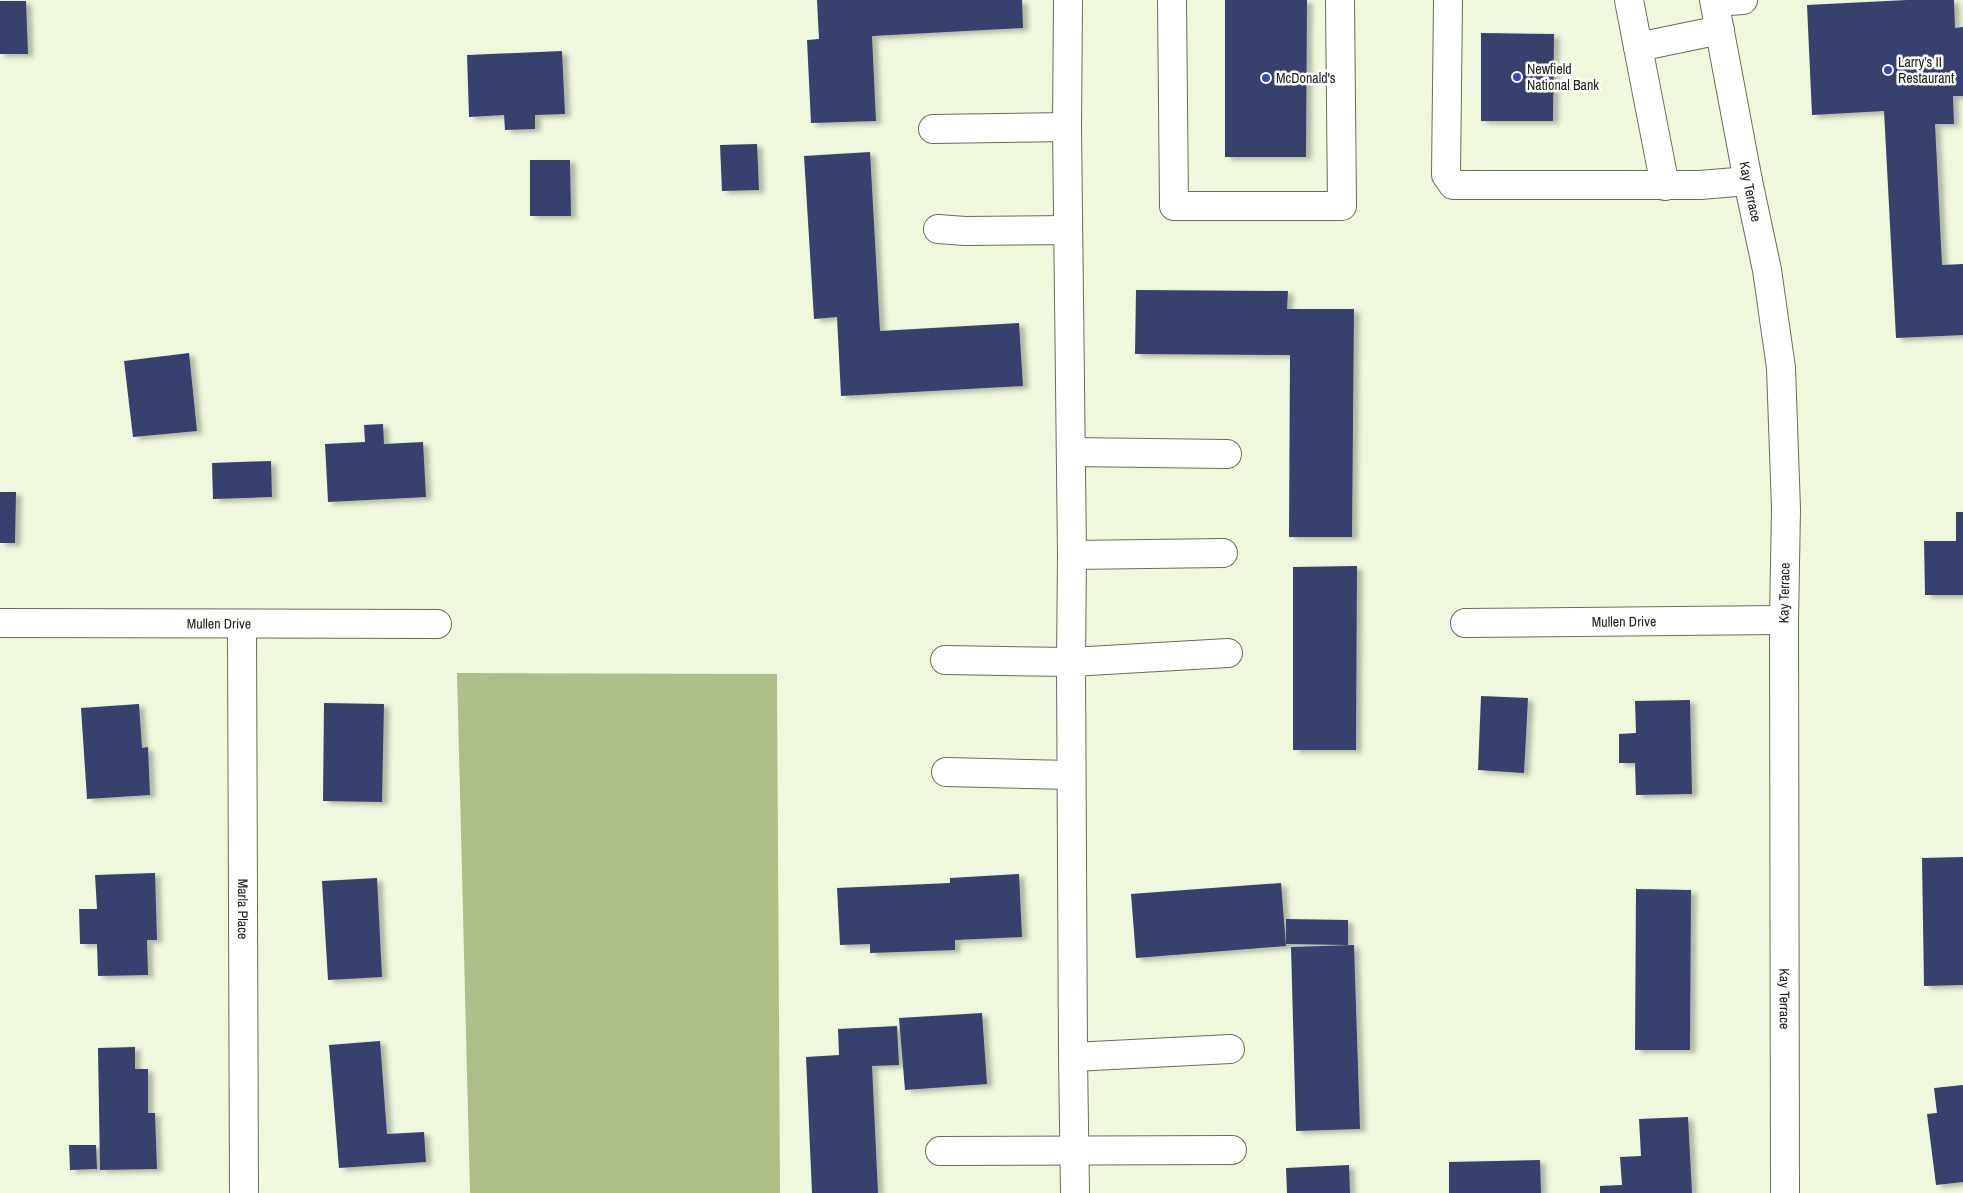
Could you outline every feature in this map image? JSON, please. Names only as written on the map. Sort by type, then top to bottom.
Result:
[{"type":"street","points":[[1068,0],[1067,127],[1072,555],[1072,1057],[1075,1193]]},
{"type":"street","points":[[1172,0],[1174,206],[1342,206],[1340,0]]},
{"type":"street","points":[[1448,0],[1446,175],[1454,185],[1700,186],[1748,181]]},
{"type":"street","points":[[1630,0],[1665,186]]},
{"type":"street","points":[[1715,1],[1743,0]]},
{"type":"street","name":"Kay Terrace","points":[[1715,1],[1748,181],[1767,270],[1781,368],[1786,509],[1784,620],[1785,1193]]},
{"type":"street","points":[[1638,47],[1720,30]]},
{"type":"street","points":[[933,129],[1067,127]]},
{"type":"street","points":[[938,230],[1068,230]]},
{"type":"street","points":[[1071,452],[1227,454]]},
{"type":"street","points":[[1072,555],[1223,553]]},
{"type":"street","name":"Mullen Drive","points":[[1465,623],[1784,620]]},
{"type":"street","name":"Mullen Drive","points":[[0,623],[437,624]]},
{"type":"street","name":"Marla Place","points":[[242,624],[244,1193]]},
{"type":"street","points":[[945,660],[1071,662],[1228,653]]},
{"type":"street","points":[[946,772],[1071,775]]},
{"type":"street","points":[[1072,1057],[1230,1050]]},
{"type":"street","points":[[940,1151],[1232,1150]]},
{"type":"green space","points":[[457,673],[777,674],[780,1193],[470,1193]]},
{"type":"building","points":[[817,0],[1022,0],[1023,28],[872,36],[876,121],[811,123],[807,40],[819,39]]},
{"type":"building","name":"McDonald's","points":[[1225,0],[1307,0],[1306,157],[1225,157]]},
{"type":"building","points":[[1907,0],[1954,0],[1955,28],[1963,27],[1963,96],[1953,96],[1954,124],[1935,124],[1942,265],[1963,264],[1963,335],[1896,338],[1884,111],[1812,115],[1807,5]]},
{"type":"building","points":[[0,1],[26,1],[28,54],[0,54]]},
{"type":"building","name":"Newfield National Bank","points":[[1481,33],[1554,34],[1553,121],[1481,121]]},
{"type":"building","points":[[562,51],[565,114],[535,115],[535,129],[505,130],[504,115],[469,117],[467,55]]},
{"type":"building","points":[[757,144],[759,190],[722,191],[720,145]]},
{"type":"building","points":[[870,152],[880,331],[1019,323],[1023,386],[841,396],[837,317],[814,319],[804,156]]},
{"type":"building","points":[[530,160],[570,160],[571,216],[530,216]]},
{"type":"building","points":[[1136,290],[1288,291],[1287,309],[1354,309],[1352,537],[1289,537],[1290,355],[1135,354]]},
{"type":"building","points":[[189,353],[197,431],[133,437],[124,361]]},
{"type":"building","points":[[383,424],[384,444],[423,442],[426,497],[328,502],[325,444],[365,442],[364,425]]},
{"type":"building","points":[[271,461],[272,497],[213,499],[212,463]]},
{"type":"building","points":[[0,492],[16,492],[15,543],[0,543]]},
{"type":"building","points":[[1956,512],[1963,512],[1963,595],[1925,595],[1924,541],[1956,541]]},
{"type":"building","points":[[1357,566],[1356,750],[1293,750],[1293,567]]},
{"type":"building","points":[[1481,696],[1528,698],[1524,773],[1478,770]]},
{"type":"building","points":[[1690,700],[1692,794],[1636,795],[1635,763],[1619,763],[1619,734],[1636,733],[1635,701]]},
{"type":"building","points":[[324,703],[384,704],[382,802],[323,801]]},
{"type":"building","points":[[139,704],[142,748],[148,747],[150,795],[87,799],[81,708]]},
{"type":"building","points":[[1963,857],[1963,985],[1924,986],[1922,858]]},
{"type":"building","points":[[155,873],[157,940],[147,940],[148,975],[98,976],[97,944],[80,944],[79,909],[97,909],[95,875]]},
{"type":"building","points":[[1019,874],[1022,937],[955,940],[955,950],[870,953],[870,944],[840,945],[837,888],[950,883],[950,878]]},
{"type":"building","points":[[377,878],[382,977],[328,980],[322,881]]},
{"type":"building","points":[[1281,883],[1286,946],[1136,958],[1131,894]]},
{"type":"building","points":[[1636,889],[1691,890],[1690,1050],[1635,1050]]},
{"type":"building","points":[[1286,919],[1348,920],[1348,945],[1286,944]]},
{"type":"building","points":[[1354,945],[1360,1129],[1296,1131],[1291,947]]},
{"type":"building","points":[[982,1013],[987,1084],[905,1090],[899,1018]]},
{"type":"building","points":[[897,1026],[899,1065],[872,1066],[878,1193],[812,1193],[806,1057],[839,1055],[838,1029]]},
{"type":"building","points":[[380,1041],[387,1134],[424,1132],[426,1162],[339,1168],[329,1045]]},
{"type":"building","points":[[135,1047],[135,1069],[148,1069],[148,1113],[155,1113],[157,1169],[100,1170],[98,1048]]},
{"type":"building","points":[[1963,1085],[1963,1182],[1936,1185],[1927,1114],[1937,1113],[1934,1088]]},
{"type":"building","points":[[1688,1117],[1692,1193],[1600,1193],[1600,1186],[1622,1185],[1620,1157],[1641,1156],[1639,1119]]},
{"type":"building","points":[[69,1145],[96,1145],[97,1169],[70,1170]]},
{"type":"building","points":[[1540,1160],[1541,1193],[1449,1193],[1449,1162]]},
{"type":"building","points":[[1349,1165],[1350,1193],[1287,1193],[1286,1168]]},
{"type":"place","name":"Larry’s II Restaurant","points":[[1888,70]]},
{"type":"place","name":"Newfield National Bank","points":[[1517,77]]},
{"type":"place","name":"McDonald's","points":[[1266,78]]}]
